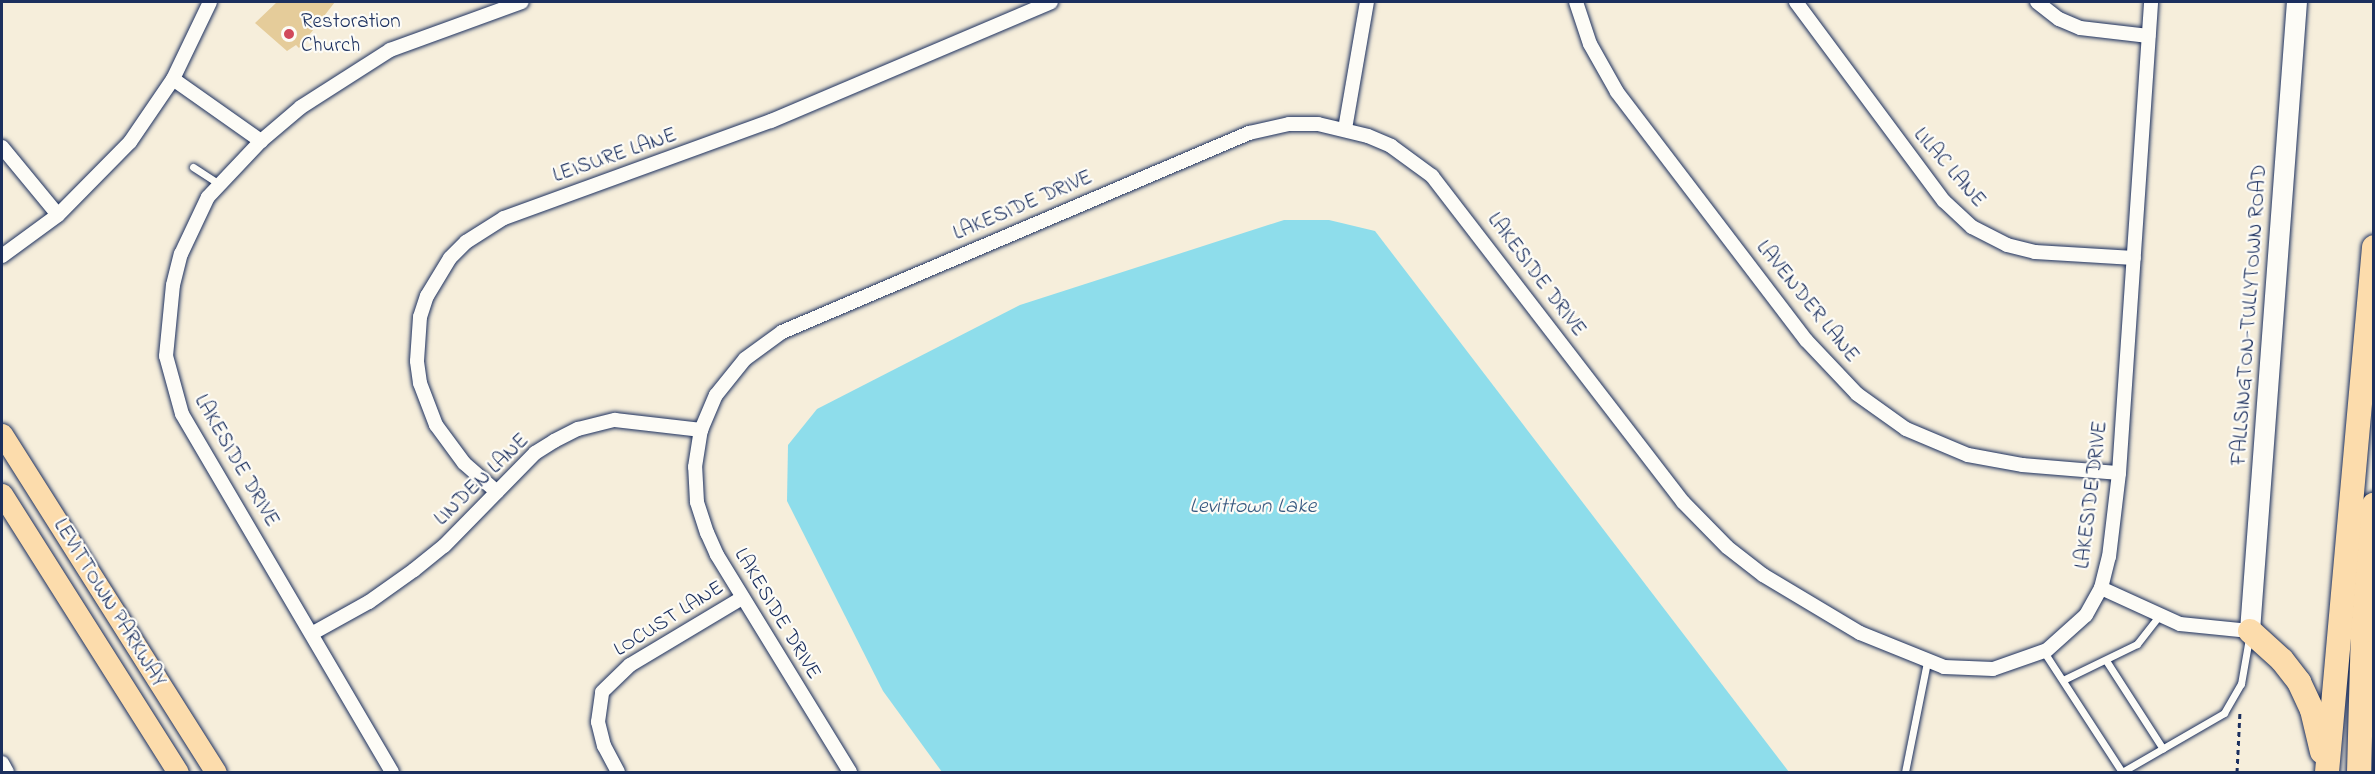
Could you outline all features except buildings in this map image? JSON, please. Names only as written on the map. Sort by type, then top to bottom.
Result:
[{"type":"highway","points":[[2326,772],[2373,247]]},
{"type":"highway","points":[[2359,772],[2363,632],[2373,504]]},
{"type":"highway","points":[[2250,632],[2286,665],[2306,696],[2317,727],[2326,772]]},
{"type":"main road","name":"FALLSINGTON-TULLYTOWN ROAD","points":[[2250,632],[2297,2]]},
{"type":"main road","name":"LEVITTOWN PARKWAY","points":[[2,434],[216,772]]},
{"type":"main road","name":"LEVITTOWN PARKWAY","points":[[2,494],[178,772]]},
{"type":"street","points":[[2,256],[58,215],[130,142],[173,79],[210,2]]},
{"type":"street","name":"LAKESIDE DRIVE","points":[[392,772],[313,633],[209,464],[182,414],[172,386],[166,326],[172,285],[193,225],[219,184],[261,141],[337,80],[376,57],[522,2]]},
{"type":"street","name":"LEISURE LANE","points":[[497,492],[464,463],[436,425],[420,383],[417,361],[420,317],[427,296],[450,258],[466,242],[504,218],[771,121],[1051,2]]},
{"type":"street","points":[[1345,129],[1367,2]]},
{"type":"street","name":"LAVENDER LANE","points":[[1576,2],[1590,44],[1617,92],[1806,340],[1857,394],[1906,429],[1968,455],[2023,465],[2119,473]]},
{"type":"street","name":"LILAC LANE","points":[[1796,2],[1944,201],[1972,227],[2007,245],[2035,252],[2134,258]]},
{"type":"street","points":[[2037,2],[2059,19],[2080,28],[2149,36]]},
{"type":"street","name":"LAKESIDE DRIVE","points":[[850,772],[717,555],[698,502],[695,467],[701,430],[716,395],[729,376],[782,332],[1249,133],[1288,124],[1345,129],[1383,143],[1412,160],[1449,195],[1683,502],[1727,547],[1819,611],[1927,662],[1964,670],[1993,669],[2044,652],[2076,627],[2101,588],[2109,557],[2119,473],[2151,2]]},
{"type":"street","points":[[173,79],[261,141]]},
{"type":"street","points":[[2,147],[58,215]]},
{"type":"street","name":"LINDEN LANE","points":[[313,633],[369,602],[414,570],[444,546],[536,453],[562,436],[598,422],[640,420],[701,430]]},
{"type":"street","points":[[2101,588],[2159,616],[2196,627],[2250,632]]},
{"type":"street","name":"LOCUST LANE","points":[[618,772],[604,746],[598,722],[602,692],[630,665],[742,598]]},
{"type":"street","points":[[2,763],[7,772]]},
{"type":"lane","points":[[193,167],[219,184]]},
{"type":"lane","points":[[2062,680],[2107,662],[2137,644],[2159,616]]},
{"type":"lane","points":[[2044,652],[2122,772],[2224,713],[2241,684],[2250,632]]},
{"type":"lane","points":[[1905,772],[1927,662]]},
{"type":"lane","points":[[2107,662],[2163,749]]},
{"type":"path","points":[[2237,772],[2241,684]]},
{"type":"water","name":"Levittown Lake","points":[[1284,220],[1329,220],[1375,231],[1789,772],[942,772],[883,691],[787,501],[788,445],[817,409],[1020,305]]},
{"type":"place","name":"Restoration Church","points":[[289,34]]}]
